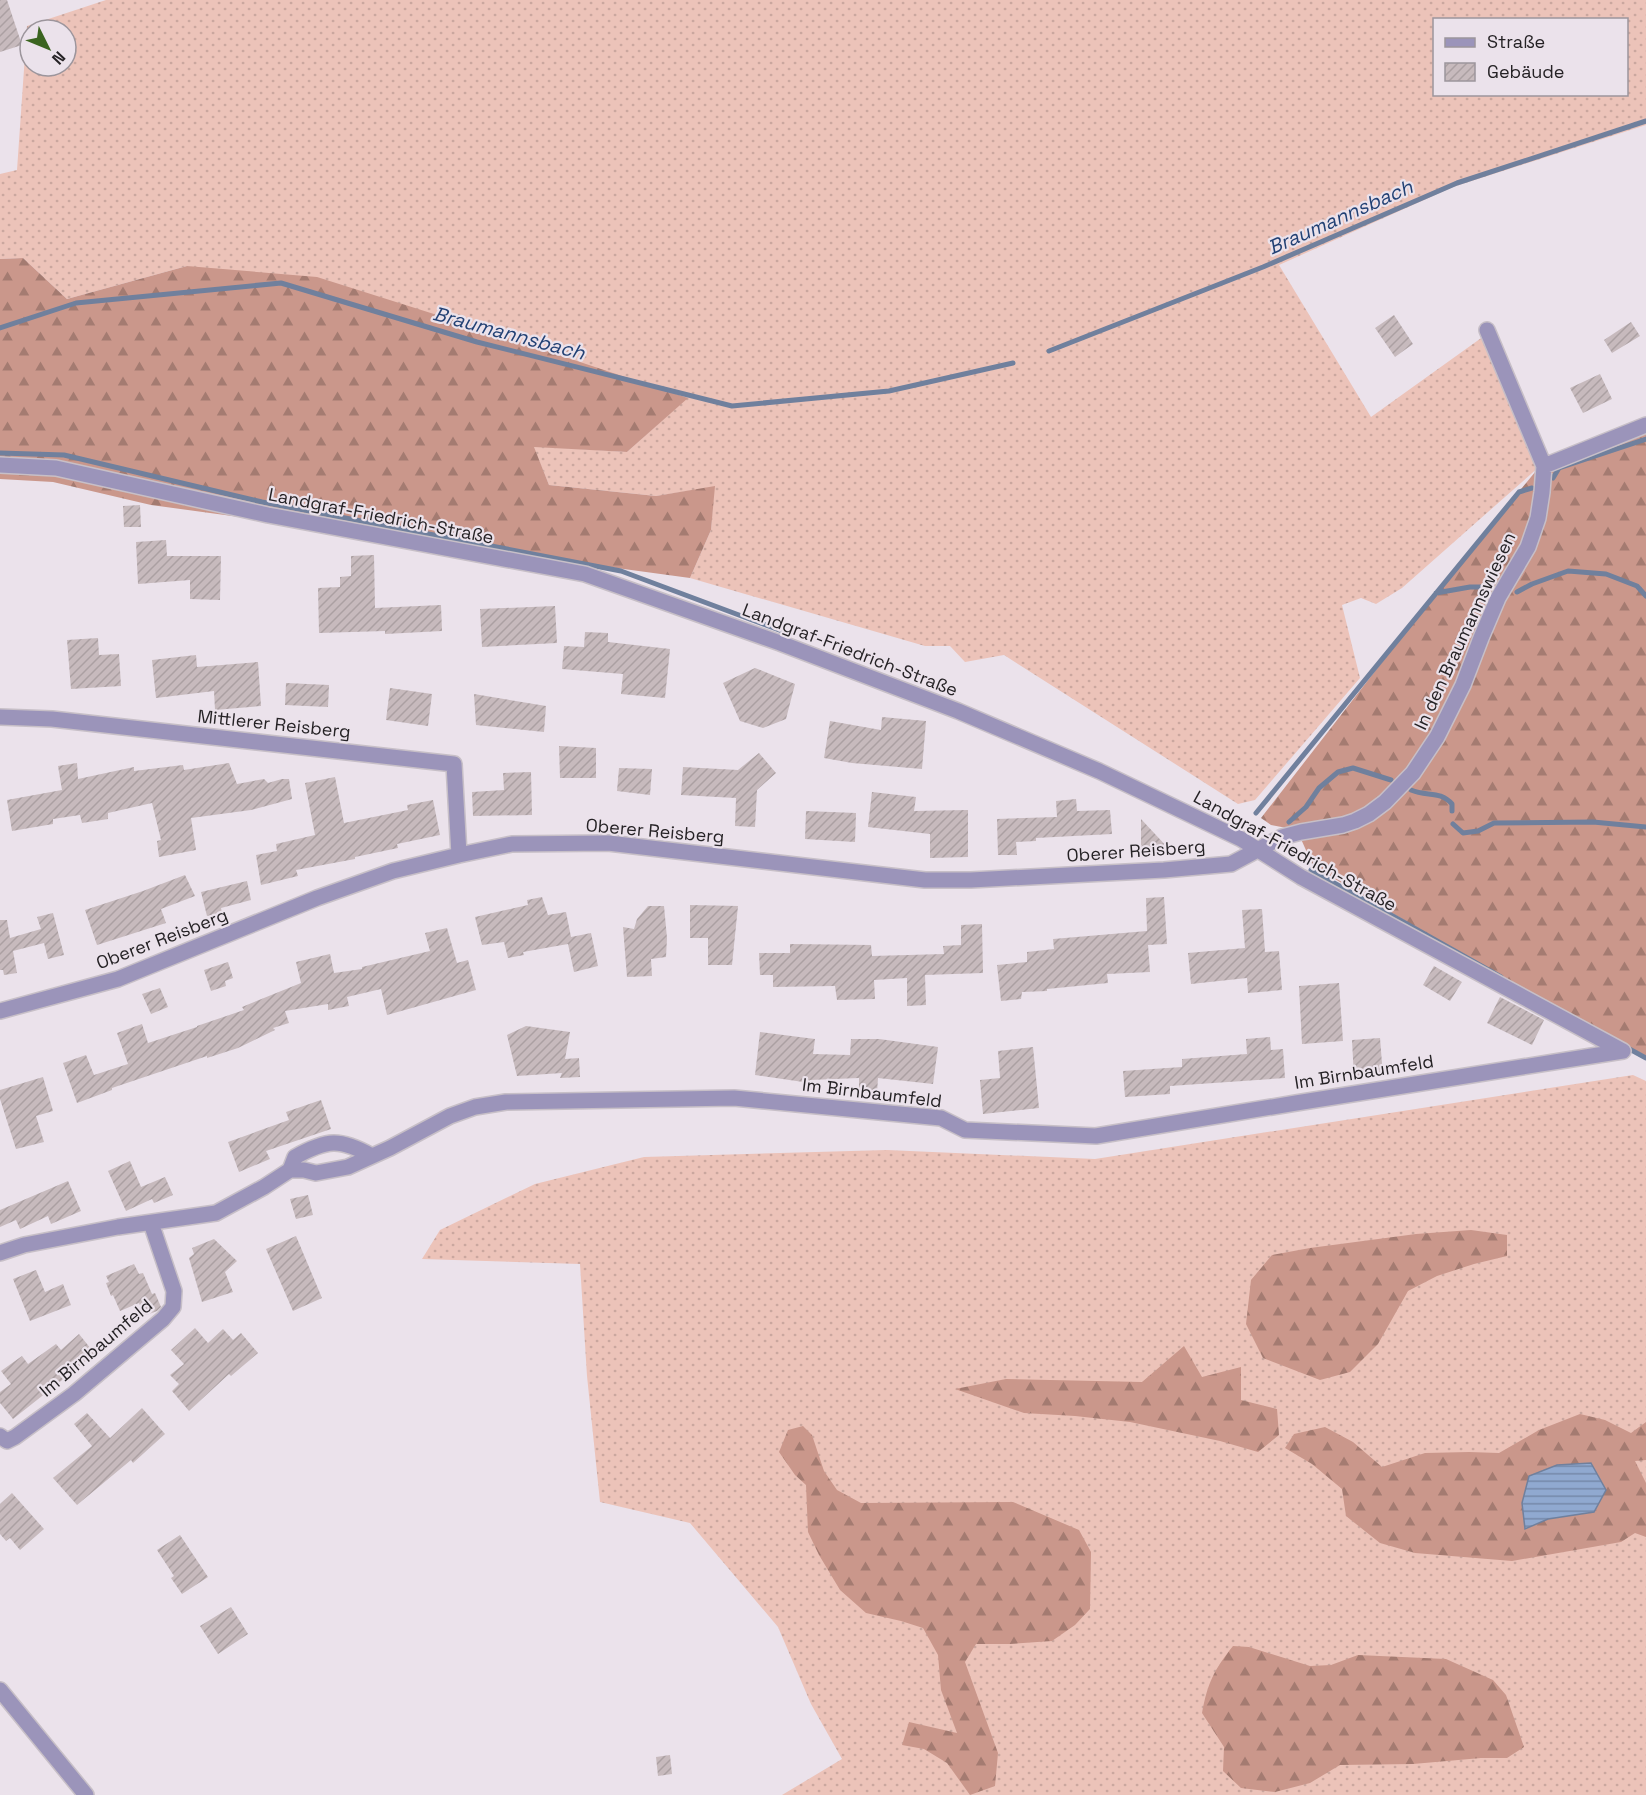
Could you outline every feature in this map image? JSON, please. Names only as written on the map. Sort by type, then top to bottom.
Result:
[{"type":"street","name":"In den Braumannswiesen","points":[[1258,850],[1282,837],[1355,821],[1385,802],[1413,773],[1437,737],[1463,685],[1498,598],[1528,547],[1538,518],[1544,466],[1487,330]]},
{"type":"street","points":[[1544,466],[1646,425]]},
{"type":"street","name":"Landgraf-Friedrich-Straße","points":[[0,465],[56,468],[268,515],[585,574],[780,643],[958,711],[1099,771],[1240,839],[1301,877],[1623,1051]]},
{"type":"street","name":"Mittlerer Reisberg","points":[[0,717],[52,719],[454,764],[459,855]]},
{"type":"street","name":"Oberer Reisberg","points":[[0,1011],[118,979],[317,898],[393,871],[512,844],[608,843],[925,880],[971,880],[1164,870],[1231,864],[1258,850]]},
{"type":"street","name":"Im Birnbaumfeld","points":[[290,1170],[316,1173],[348,1167],[450,1116],[475,1107],[506,1102],[734,1098],[941,1118],[965,1130],[1095,1136],[1623,1051]]},
{"type":"street","points":[[0,1253],[24,1245],[118,1227],[216,1213],[290,1170],[295,1157],[323,1145],[338,1142],[372,1156]]},
{"type":"street","name":"Im Birnbaumfeld","points":[[0,1436],[7,1440],[15,1437],[74,1394],[163,1319],[172,1306],[174,1291],[152,1223]]},
{"type":"street","points":[[0,1690],[86,1795]]},
{"type":"shaded area","points":[[106,0],[1646,0],[1646,125],[1453,187],[1279,265],[1371,417],[1484,336],[1540,466],[1402,588],[1376,604],[1361,598],[1342,605],[1360,678],[1255,800],[1238,804],[1004,655],[965,662],[950,646],[925,646],[690,578],[711,530],[714,487],[656,496],[549,485],[533,446],[627,452],[687,398],[187,266],[67,299],[23,258],[0,259],[0,174],[17,170],[23,78],[78,78],[78,18],[51,18]]},
{"type":"shaded area","points":[[1633,1075],[1646,1081],[1646,1795],[782,1795],[842,1759],[811,1704],[778,1627],[690,1523],[600,1502],[587,1376],[580,1264],[422,1259],[440,1230],[535,1184],[644,1157],[887,1150],[1095,1159]]},
{"type":"green space","points":[[23,258],[67,299],[187,266],[317,277],[688,398],[627,452],[534,447],[549,485],[656,496],[715,486],[711,530],[690,578],[151,505],[53,482],[0,479],[0,259]]},
{"type":"green space","points":[[1646,431],[1646,1056],[1446,945],[1313,866],[1297,830],[1271,825],[1261,818],[1435,594],[1540,466]]},
{"type":"green space","points":[[1471,1230],[1507,1235],[1507,1256],[1437,1276],[1408,1291],[1378,1344],[1350,1372],[1320,1380],[1263,1358],[1246,1324],[1251,1280],[1272,1255],[1416,1234]]},
{"type":"green space","points":[[1184,1346],[1202,1377],[1241,1367],[1241,1400],[1277,1409],[1279,1435],[1258,1452],[1220,1441],[1130,1422],[1024,1413],[955,1389],[1006,1379],[1142,1382]]},
{"type":"green space","points":[[1580,1414],[1605,1420],[1631,1433],[1646,1422],[1646,1460],[1635,1461],[1646,1483],[1646,1537],[1635,1533],[1621,1542],[1512,1561],[1415,1553],[1380,1543],[1346,1516],[1342,1489],[1312,1464],[1285,1448],[1294,1434],[1325,1427],[1353,1442],[1382,1467],[1425,1453],[1499,1453],[1539,1430]]},
{"type":"green space","points":[[803,1426],[812,1435],[824,1471],[837,1490],[861,1503],[1013,1502],[1079,1530],[1091,1552],[1090,1609],[1075,1625],[1052,1641],[976,1644],[965,1662],[998,1753],[995,1786],[970,1795],[947,1763],[924,1749],[902,1745],[909,1722],[957,1733],[941,1690],[938,1655],[923,1628],[866,1613],[840,1590],[819,1555],[808,1532],[806,1485],[795,1475],[779,1452],[788,1430]]},
{"type":"green space","points":[[1233,1646],[1249,1647],[1310,1666],[1331,1665],[1358,1655],[1446,1659],[1493,1680],[1506,1695],[1524,1747],[1507,1758],[1413,1764],[1340,1765],[1310,1783],[1275,1792],[1241,1788],[1223,1771],[1224,1747],[1202,1713],[1213,1677]]},
{"type":"water","points":[[1591,1463],[1606,1490],[1594,1512],[1548,1519],[1525,1529],[1522,1503],[1529,1476],[1557,1465]]},
{"type":"building","points":[[0,0],[7,0],[18,33],[18,46],[0,52]]},
{"type":"building","points":[[1394,315],[1413,344],[1395,357],[1375,328]]},
{"type":"building","points":[[1631,322],[1640,336],[1612,353],[1604,340]]},
{"type":"building","points":[[1600,374],[1612,399],[1583,413],[1570,388]]},
{"type":"building","points":[[140,505],[141,527],[124,527],[123,506]]},
{"type":"building","points":[[166,540],[167,556],[221,556],[220,600],[190,599],[190,580],[138,584],[136,542]]},
{"type":"building","points":[[374,555],[375,608],[441,605],[442,631],[385,634],[385,631],[319,633],[318,588],[340,587],[340,577],[351,576],[351,556]]},
{"type":"building","points":[[555,606],[557,643],[482,647],[480,609]]},
{"type":"building","points":[[585,632],[608,633],[608,642],[670,649],[665,698],[621,694],[623,674],[562,669],[564,646],[584,647]]},
{"type":"building","points":[[98,638],[99,655],[119,654],[121,686],[71,689],[67,640]]},
{"type":"building","points":[[196,655],[197,667],[258,662],[261,706],[215,710],[214,691],[156,698],[152,660]]},
{"type":"building","points":[[755,668],[795,684],[786,719],[763,728],[740,721],[723,683]]},
{"type":"building","points":[[286,683],[329,685],[328,707],[285,705]]},
{"type":"building","points":[[390,688],[432,694],[428,726],[386,720]]},
{"type":"building","points":[[474,694],[546,706],[544,732],[476,725]]},
{"type":"building","points":[[882,717],[926,721],[922,769],[852,763],[824,758],[830,721],[881,730]]},
{"type":"building","points":[[559,746],[596,748],[596,778],[560,778]]},
{"type":"building","points":[[759,753],[776,773],[757,790],[755,827],[735,826],[736,798],[681,795],[683,767],[738,770]]},
{"type":"building","points":[[77,763],[78,779],[134,767],[134,771],[183,765],[184,770],[229,763],[237,784],[264,779],[268,783],[289,779],[292,799],[251,810],[191,818],[196,850],[159,857],[157,841],[161,840],[152,803],[108,813],[108,819],[82,823],[80,815],[53,819],[53,824],[12,831],[7,800],[62,790],[58,766]]},
{"type":"building","points":[[619,768],[652,769],[650,795],[617,791]]},
{"type":"building","points":[[531,772],[532,815],[473,816],[472,792],[504,790],[503,773]]},
{"type":"building","points":[[335,777],[344,823],[408,810],[407,805],[433,800],[440,835],[397,844],[398,848],[355,857],[355,859],[296,870],[298,876],[261,885],[256,855],[277,851],[276,844],[315,835],[305,783]]},
{"type":"building","points":[[872,792],[916,797],[914,811],[968,810],[968,857],[930,858],[930,834],[868,827]]},
{"type":"building","points":[[1076,799],[1077,811],[1110,810],[1112,834],[1036,838],[1036,841],[1016,842],[1017,855],[998,855],[997,819],[1057,817],[1056,801]]},
{"type":"building","points":[[806,811],[856,813],[855,842],[805,839]]},
{"type":"building","points":[[1141,819],[1169,849],[1141,852]]},
{"type":"building","points":[[185,875],[195,896],[161,909],[166,923],[97,945],[85,910]]},
{"type":"building","points":[[247,881],[251,900],[221,908],[222,913],[207,916],[201,892]]},
{"type":"building","points":[[542,897],[548,915],[566,912],[571,937],[591,933],[598,966],[574,972],[568,944],[523,952],[524,955],[508,958],[504,942],[482,945],[475,917],[528,905],[527,900]]},
{"type":"building","points":[[1164,897],[1167,944],[1148,945],[1150,972],[1107,974],[1108,983],[1022,992],[1021,999],[1001,1001],[997,965],[1027,962],[1027,952],[1054,949],[1053,939],[1147,931],[1146,898]]},
{"type":"building","points":[[690,905],[738,906],[732,965],[708,965],[708,938],[690,938]]},
{"type":"building","points":[[648,906],[664,906],[666,957],[651,959],[652,976],[627,977],[623,927],[634,929],[637,919]]},
{"type":"building","points":[[1262,909],[1265,952],[1279,951],[1282,990],[1248,993],[1247,978],[1191,984],[1188,953],[1245,948],[1242,910]]},
{"type":"building","points":[[53,913],[64,955],[48,959],[44,943],[13,951],[17,973],[4,975],[3,970],[0,970],[0,920],[7,920],[10,938],[41,929],[37,917]]},
{"type":"building","points":[[982,924],[983,973],[925,975],[926,1005],[907,1006],[907,978],[874,980],[875,999],[837,1000],[835,986],[773,987],[773,975],[760,975],[759,953],[790,953],[790,944],[871,945],[872,956],[944,954],[943,946],[961,945],[961,925]]},
{"type":"building","points":[[447,928],[457,963],[468,960],[476,990],[387,1015],[381,989],[347,997],[349,1006],[328,1010],[328,1004],[285,1011],[289,1023],[273,1028],[275,1030],[238,1048],[112,1088],[112,1090],[77,1103],[63,1063],[86,1055],[94,1075],[128,1064],[117,1033],[142,1024],[148,1043],[244,1010],[242,1007],[301,983],[296,962],[330,954],[334,973],[362,969],[362,967],[430,951],[425,933]]},
{"type":"building","points":[[228,962],[233,978],[225,981],[226,986],[211,991],[204,970]]},
{"type":"building","points":[[1434,966],[1462,982],[1450,1001],[1423,985]]},
{"type":"building","points":[[1339,983],[1343,1041],[1302,1044],[1299,986]]},
{"type":"building","points":[[160,988],[168,1007],[151,1014],[142,994]]},
{"type":"building","points":[[1500,997],[1544,1020],[1532,1045],[1487,1023]]},
{"type":"building","points":[[526,1026],[570,1032],[565,1059],[579,1058],[580,1077],[560,1078],[562,1073],[517,1076],[507,1035]]},
{"type":"building","points":[[760,1032],[815,1039],[813,1054],[850,1055],[851,1039],[879,1039],[938,1047],[933,1084],[878,1078],[877,1093],[859,1093],[859,1078],[810,1080],[810,1083],[755,1075]]},
{"type":"building","points":[[1270,1037],[1271,1050],[1283,1049],[1285,1078],[1170,1086],[1170,1094],[1125,1097],[1123,1071],[1182,1067],[1182,1059],[1247,1054],[1246,1039]]},
{"type":"building","points":[[1380,1038],[1383,1076],[1354,1078],[1352,1040]]},
{"type":"building","points":[[1033,1047],[1039,1108],[983,1114],[980,1080],[1000,1078],[998,1051]]},
{"type":"building","points":[[43,1077],[53,1111],[36,1116],[44,1142],[16,1149],[0,1099],[0,1090]]},
{"type":"building","points":[[321,1100],[331,1129],[266,1151],[270,1159],[239,1172],[228,1142],[289,1120],[286,1112]]},
{"type":"building","points":[[130,1161],[141,1187],[165,1177],[173,1195],[154,1203],[152,1199],[126,1211],[108,1171]]},
{"type":"building","points":[[68,1181],[81,1211],[51,1224],[48,1216],[20,1229],[16,1220],[0,1227],[0,1210]]},
{"type":"building","points":[[308,1195],[313,1215],[296,1219],[290,1199]]},
{"type":"building","points":[[296,1236],[322,1298],[293,1311],[266,1249]]},
{"type":"building","points":[[214,1239],[237,1261],[225,1272],[233,1292],[202,1302],[189,1258],[194,1254],[192,1248]]},
{"type":"building","points":[[134,1264],[139,1274],[143,1273],[152,1294],[155,1293],[161,1307],[144,1316],[139,1303],[120,1311],[106,1283],[109,1282],[106,1276]]},
{"type":"building","points":[[36,1270],[45,1292],[63,1284],[71,1305],[30,1321],[13,1279]]},
{"type":"building","points":[[195,1328],[208,1343],[223,1329],[233,1340],[241,1333],[258,1353],[231,1376],[229,1374],[189,1411],[172,1391],[179,1384],[170,1375],[184,1364],[171,1350]]},
{"type":"building","points":[[79,1334],[95,1354],[13,1419],[0,1403],[0,1392],[11,1384],[1,1371],[22,1356],[28,1364],[56,1344],[61,1350]]},
{"type":"building","points":[[142,1408],[165,1434],[133,1463],[131,1460],[77,1505],[53,1478],[92,1446],[74,1424],[87,1413],[110,1438]]},
{"type":"building","points":[[12,1493],[44,1529],[20,1550],[10,1538],[6,1541],[0,1534],[0,1504]]},
{"type":"building","points":[[180,1535],[208,1577],[182,1594],[171,1578],[174,1576],[157,1550]]},
{"type":"building","points":[[231,1607],[248,1634],[218,1654],[200,1626]]},
{"type":"building","points":[[670,1755],[672,1774],[658,1776],[656,1757]]},
{"type":"waterway","name":"Braumannsbach","points":[[1049,351],[1263,267],[1457,183],[1646,121]]},
{"type":"waterway","name":"Braumannsbach","points":[[0,328],[76,303],[281,283],[477,342],[732,406],[889,391],[1013,363]]},
{"type":"waterway","points":[[1553,478],[1559,468],[1646,439]]},
{"type":"waterway","points":[[0,453],[64,455],[262,502],[621,571],[790,634]]},
{"type":"waterway","points":[[1256,813],[1519,492],[1532,488]]},
{"type":"waterway","points":[[1517,592],[1568,571],[1606,574],[1637,586],[1646,596]]},
{"type":"waterway","points":[[1436,593],[1470,587],[1491,587]]},
{"type":"waterway","points":[[1289,822],[1306,807],[1319,788],[1338,772],[1353,768],[1391,780]]},
{"type":"waterway","points":[[1411,790],[1443,797],[1452,804],[1452,811]]},
{"type":"waterway","points":[[1453,824],[1463,833],[1478,831],[1494,823],[1593,822],[1646,827]]},
{"type":"waterway","points":[[1311,870],[1501,977]]},
{"type":"waterway","points":[[1624,1046],[1646,1058]]}]
